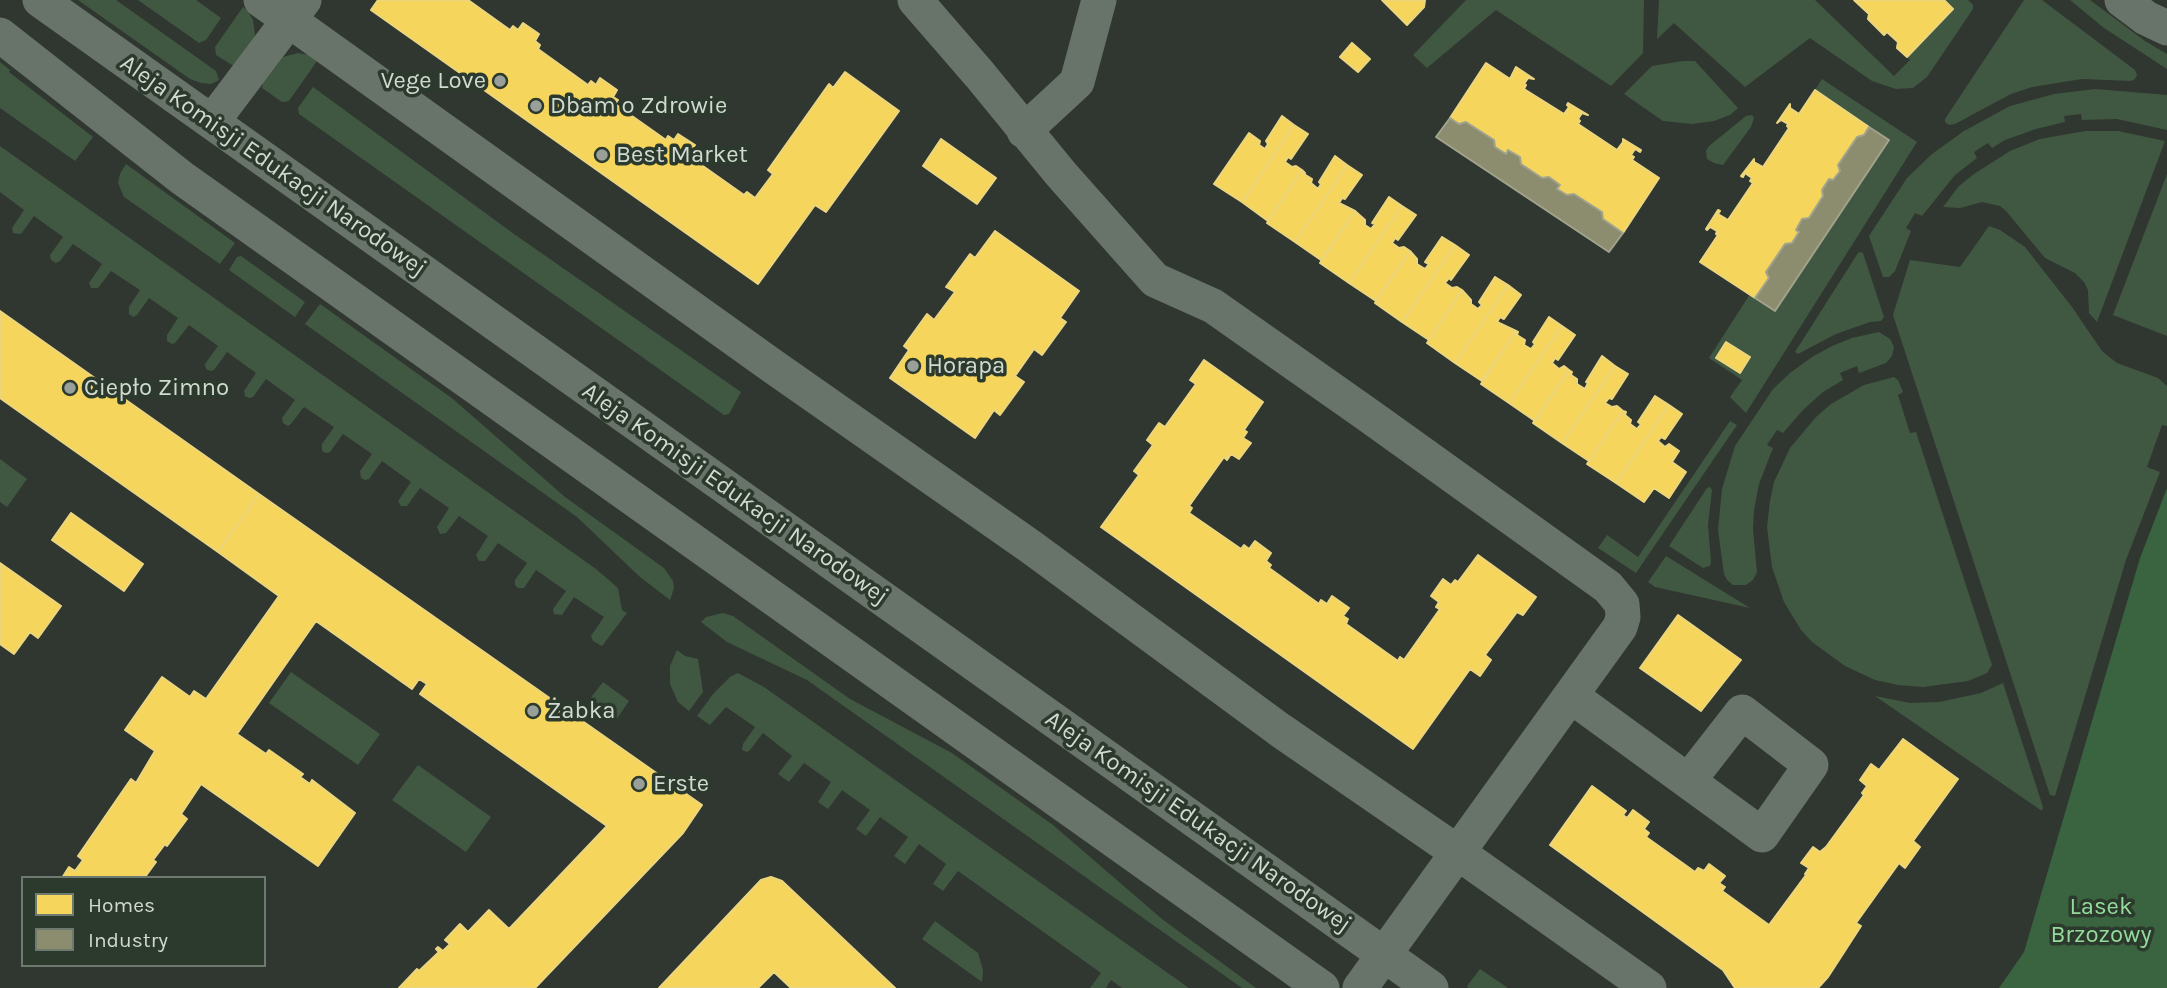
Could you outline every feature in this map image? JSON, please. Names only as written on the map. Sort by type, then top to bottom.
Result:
[{"type":"street","name":"Aleja Komisji Edukacji Narodowej","points":[[40,0],[1431,988]]},
{"type":"street","points":[[261,0],[297,10],[771,365],[1031,547],[1280,730],[1649,988]]},
{"type":"street","points":[[915,0],[1024,131],[1155,280],[1213,306],[1608,587],[1622,604],[1623,617],[1620,627],[1360,988]]},
{"type":"street","points":[[1024,131],[1077,82],[1100,0]]},
{"type":"street","points":[[2122,0],[2167,28]]},
{"type":"street","points":[[212,122],[297,10]]},
{"type":"street","points":[[0,35],[182,178],[1322,988]]},
{"type":"street","points":[[1571,696],[1689,780]]},
{"type":"green space","points":[[78,0],[116,0],[216,71],[219,80],[211,84],[190,79]]},
{"type":"green space","points":[[138,0],[196,0],[221,18],[206,40],[199,43]]},
{"type":"green space","points":[[1466,0],[1644,0],[1643,53],[1611,86],[1496,10],[1427,68],[1413,55]]},
{"type":"green space","points":[[1659,0],[1815,0],[1894,76],[1910,60],[1907,57],[1953,10],[1944,0],[1968,0],[1973,9],[1927,77],[1913,88],[1896,89],[1872,81],[1810,38],[1745,87],[1674,23],[1657,39]]},
{"type":"green space","points":[[2024,0],[2042,0],[2135,70],[2135,79],[2082,79],[2032,87],[2011,94],[1949,125],[1945,119]]},
{"type":"green space","points":[[2070,0],[2090,0],[2167,54],[2167,69],[2104,28]]},
{"type":"green space","points":[[243,7],[253,20],[255,35],[237,68],[216,55],[215,47]]},
{"type":"green space","points":[[298,53],[309,55],[317,61],[289,101],[282,102],[262,88],[263,83],[283,57]]},
{"type":"green space","points":[[1695,61],[1738,108],[1730,115],[1714,121],[1692,124],[1663,121],[1624,94],[1652,66]]},
{"type":"green space","points":[[0,62],[9,72],[93,137],[75,161],[0,108]]},
{"type":"green space","points":[[1822,79],[1917,142],[1746,413],[1730,397],[1742,380],[1709,358],[1750,294],[1775,311],[1889,140],[1815,90]]},
{"type":"green space","points":[[313,87],[514,234],[741,392],[729,414],[724,415],[299,114],[298,108]]},
{"type":"green space","points":[[2095,89],[2167,95],[2167,130],[2117,119],[2082,120],[2081,114],[2064,116],[2065,122],[2005,140],[1992,148],[1988,143],[1974,152],[1977,158],[1955,175],[1922,216],[1915,213],[1906,228],[1911,231],[1895,271],[1889,277],[1883,277],[1869,236],[1907,178],[1932,154],[1964,131],[2010,106],[2054,94]]},
{"type":"green space","points":[[1752,115],[1754,118],[1751,127],[1723,165],[1707,159],[1706,151],[1709,146],[1746,116]]},
{"type":"green space","points":[[2085,131],[2118,131],[2165,141],[2097,322],[2089,313],[2088,290],[2084,282],[2075,273],[2045,258],[2000,206],[1982,202],[1960,208],[1943,207],[1959,186],[2010,151],[2040,139]]},
{"type":"green space","points":[[0,146],[596,569],[618,588],[622,610],[627,613],[602,646],[593,641],[591,636],[604,617],[574,597],[562,615],[554,614],[553,609],[566,591],[536,570],[524,588],[518,588],[515,580],[527,563],[498,543],[485,561],[479,561],[476,555],[488,536],[459,516],[446,533],[440,534],[437,527],[449,508],[420,488],[407,506],[401,506],[398,501],[411,482],[382,461],[369,479],[361,478],[360,471],[372,454],[343,434],[330,452],[322,451],[322,444],[334,427],[304,407],[291,424],[288,426],[283,423],[282,418],[295,400],[266,379],[253,397],[249,398],[244,391],[256,373],[227,352],[214,370],[206,369],[205,364],[218,346],[189,325],[172,344],[167,341],[167,335],[178,318],[149,298],[137,315],[133,317],[129,314],[129,307],[140,290],[111,271],[98,288],[91,288],[89,283],[102,264],[73,244],[60,261],[56,263],[51,260],[50,255],[63,237],[34,216],[21,234],[13,233],[12,228],[24,210],[0,192]]},
{"type":"green space","points":[[126,164],[235,243],[220,264],[124,197],[118,183]]},
{"type":"green space","points":[[2167,174],[2167,336],[2113,315]]},
{"type":"green space","points":[[1989,226],[2025,247],[2102,351],[2117,363],[2158,378],[2167,386],[2167,426],[2162,425],[2147,467],[2160,472],[2126,560],[2055,796],[2050,795],[1893,315],[1910,260],[1960,267]]},
{"type":"green space","points":[[1860,252],[1863,253],[1884,317],[1881,321],[1836,334],[1798,354],[1795,352]]},
{"type":"green space","points":[[241,256],[305,302],[295,317],[229,270],[237,257]]},
{"type":"green space","points":[[320,304],[453,399],[565,497],[664,568],[673,581],[670,600],[640,577],[577,517],[305,324]]},
{"type":"green space","points":[[1879,332],[1890,339],[1894,347],[1892,356],[1886,363],[1859,373],[1857,366],[1840,373],[1843,380],[1823,392],[1783,433],[1777,430],[1767,445],[1773,448],[1759,484],[1754,510],[1757,572],[1753,580],[1746,585],[1733,585],[1724,574],[1718,530],[1722,489],[1735,446],[1773,389],[1790,373],[1832,346]]},
{"type":"green space","points":[[1894,377],[1903,392],[1898,395],[1910,433],[1916,432],[1992,665],[1987,673],[1968,681],[1923,687],[1898,685],[1875,680],[1845,666],[1812,642],[1801,630],[1784,602],[1772,567],[1767,527],[1770,501],[1774,482],[1790,448],[1816,417],[1831,404],[1864,385]]},
{"type":"green space","points":[[1730,421],[1737,425],[1636,573],[1598,548],[1607,535],[1638,557]]},
{"type":"green space","points":[[0,459],[27,479],[7,507],[0,502]]},
{"type":"green space","points":[[1710,487],[1712,490],[1708,525],[1711,562],[1710,566],[1703,568],[1669,546]]},
{"type":"green space","name":"Lasek Brzozowy","points":[[2167,488],[2167,988],[1999,988],[2024,952],[2140,558]]},
{"type":"green space","points":[[1666,556],[1750,608],[1655,587],[1648,582]]},
{"type":"green space","points":[[723,613],[733,616],[850,699],[952,753],[1053,825],[1162,919],[1256,988],[1242,988],[807,680],[727,642],[701,622],[706,617]]},
{"type":"green space","points":[[677,650],[685,656],[698,659],[703,692],[689,711],[678,702],[670,684],[670,666]]},
{"type":"green space","points":[[291,672],[380,734],[358,765],[269,703]]},
{"type":"green space","points":[[738,673],[764,687],[1189,988],[1122,988],[1111,980],[1106,988],[1090,988],[1101,973],[958,871],[943,891],[933,884],[946,864],[919,844],[905,864],[894,856],[908,837],[880,817],[866,836],[856,829],[870,810],[842,790],[828,809],[818,802],[831,782],[804,763],[789,782],[778,774],[792,756],[763,733],[750,750],[742,750],[755,727],[726,707],[710,725],[697,716],[713,694]]},
{"type":"green space","points":[[603,682],[629,701],[616,720],[589,700]]},
{"type":"green space","points":[[2003,683],[2043,807],[2042,811],[1875,696],[1910,703],[1939,702],[1981,693]]},
{"type":"green space","points":[[418,765],[491,817],[466,852],[392,800]]},
{"type":"green space","points":[[935,921],[978,953],[983,970],[982,982],[922,939]]},
{"type":"green space","points":[[1480,969],[1508,988],[1469,988],[1467,986]]},
{"type":"building: Homes","points":[[378,0],[468,0],[510,30],[513,26],[518,30],[523,23],[539,34],[535,41],[540,45],[538,49],[588,85],[591,81],[596,85],[600,78],[617,90],[613,97],[618,100],[615,104],[666,140],[668,136],[674,140],[678,134],[695,145],[690,152],[696,156],[693,159],[744,195],[747,192],[755,198],[773,174],[768,170],[829,84],[833,88],[845,72],[899,111],[826,212],[815,205],[758,284],[371,10]]},
{"type":"building: Homes","points":[[1382,0],[1425,0],[1424,7],[1407,25]]},
{"type":"building: Homes","points":[[1854,0],[1944,0],[1953,9],[1907,57],[1897,48],[1898,42],[1887,32],[1884,35],[1868,19],[1869,14]]},
{"type":"building: Homes","points":[[1352,43],[1370,59],[1358,72],[1340,57]]},
{"type":"building: Homes","points":[[1486,63],[1510,79],[1516,67],[1534,79],[1528,78],[1524,89],[1564,114],[1569,107],[1568,103],[1588,115],[1582,113],[1578,124],[1617,150],[1623,139],[1641,150],[1640,152],[1635,149],[1631,155],[1634,157],[1632,160],[1659,178],[1623,233],[1603,219],[1602,212],[1574,194],[1567,195],[1557,189],[1560,185],[1549,177],[1542,178],[1521,164],[1520,157],[1508,150],[1506,154],[1495,147],[1494,140],[1466,122],[1459,124],[1450,118]]},
{"type":"building: Homes","points":[[1815,90],[1869,127],[1864,135],[1857,137],[1838,165],[1840,171],[1833,180],[1829,179],[1822,190],[1823,196],[1809,218],[1802,219],[1796,230],[1799,232],[1792,243],[1785,244],[1766,272],[1769,278],[1755,298],[1700,262],[1718,235],[1717,231],[1710,227],[1706,229],[1718,210],[1718,214],[1728,220],[1753,183],[1750,181],[1752,178],[1745,173],[1741,176],[1754,159],[1754,162],[1763,167],[1789,128],[1788,124],[1781,120],[1777,123],[1790,104],[1790,108],[1799,114]]},
{"type":"building: Homes","points":[[1282,116],[1294,125],[1242,202],[1214,184],[1249,133],[1260,141],[1259,145],[1265,149],[1268,144],[1266,141]]},
{"type":"building: Homes","points":[[1294,125],[1308,134],[1291,159],[1288,157],[1285,162],[1302,170],[1268,221],[1242,202]]},
{"type":"building: Homes","points":[[941,139],[996,178],[977,204],[923,166]]},
{"type":"building: Homes","points":[[1335,156],[1347,165],[1295,242],[1267,223],[1302,170],[1318,189],[1321,184],[1319,182]]},
{"type":"building: Homes","points":[[1347,165],[1362,175],[1339,203],[1355,211],[1321,260],[1295,242]]},
{"type":"building: Homes","points":[[1389,197],[1402,206],[1349,283],[1320,263],[1355,211],[1371,229]]},
{"type":"building: Homes","points":[[1402,206],[1416,215],[1398,240],[1395,238],[1392,243],[1410,251],[1376,301],[1349,283]]},
{"type":"building: Homes","points":[[995,231],[1079,291],[1060,318],[1066,322],[1042,355],[1034,349],[1015,376],[1024,382],[1000,415],[994,410],[975,438],[890,378],[909,350],[904,346],[927,314],[934,320],[955,292],[946,287],[970,254],[975,258]]},
{"type":"building: Homes","points":[[1442,237],[1455,245],[1402,322],[1375,303],[1410,251],[1417,259],[1417,264],[1425,269],[1429,264],[1425,262]]},
{"type":"building: Homes","points":[[1455,245],[1469,255],[1451,280],[1449,278],[1445,283],[1462,290],[1429,340],[1402,322]]},
{"type":"building: Homes","points":[[1495,277],[1508,285],[1455,363],[1427,343],[1462,290],[1471,300],[1471,304],[1478,309],[1482,305],[1479,302]]},
{"type":"building: Homes","points":[[1508,285],[1521,295],[1504,319],[1500,317],[1497,322],[1516,331],[1482,381],[1455,363]]},
{"type":"building: Homes","points":[[0,311],[259,494],[218,552],[0,398]]},
{"type":"building: Homes","points":[[1549,317],[1562,326],[1509,403],[1481,384],[1516,331],[1517,335],[1525,340],[1524,345],[1531,349]]},
{"type":"building: Homes","points":[[1562,326],[1575,335],[1558,360],[1555,358],[1552,363],[1559,369],[1564,366],[1569,370],[1535,421],[1509,403]]},
{"type":"building: Homes","points":[[1726,342],[1750,357],[1740,373],[1716,358]]},
{"type":"building: Homes","points":[[1602,356],[1615,366],[1562,443],[1533,423],[1569,370],[1577,379],[1577,384],[1585,389],[1588,383],[1586,382]]},
{"type":"building: Homes","points":[[1204,360],[1263,402],[1244,430],[1247,432],[1243,438],[1251,443],[1239,459],[1231,454],[1227,460],[1224,457],[1189,506],[1192,508],[1189,513],[1241,549],[1244,545],[1249,549],[1255,541],[1271,553],[1266,561],[1271,565],[1269,568],[1319,604],[1321,600],[1327,604],[1332,596],[1349,608],[1343,616],[1348,619],[1346,624],[1398,661],[1400,657],[1404,660],[1440,609],[1436,607],[1439,602],[1431,596],[1443,579],[1451,585],[1455,580],[1458,582],[1478,555],[1536,597],[1523,615],[1517,612],[1485,655],[1491,660],[1480,676],[1470,669],[1413,749],[1101,527],[1139,475],[1134,471],[1153,445],[1147,440],[1159,423],[1165,427],[1196,384],[1190,380]]},
{"type":"building: Homes","points":[[1615,366],[1628,374],[1612,399],[1609,398],[1605,403],[1612,407],[1617,406],[1623,411],[1589,461],[1562,443]]},
{"type":"building: Homes","points":[[1655,396],[1669,405],[1616,483],[1587,464],[1623,411],[1631,420],[1630,424],[1637,429],[1641,424],[1638,422]]},
{"type":"building: Homes","points":[[1669,405],[1682,414],[1665,439],[1661,437],[1658,441],[1665,447],[1669,444],[1679,451],[1672,462],[1686,472],[1669,498],[1654,488],[1644,502],[1616,483]]},
{"type":"building: Homes","points":[[259,494],[702,805],[683,833],[535,988],[399,988],[439,952],[436,949],[438,947],[443,951],[450,944],[445,940],[460,924],[468,932],[489,910],[509,929],[607,826],[420,694],[427,684],[419,679],[412,689],[316,621],[237,734],[266,754],[269,750],[303,774],[300,777],[310,784],[312,780],[355,813],[318,866],[201,784],[181,814],[187,819],[153,860],[156,862],[146,876],[63,876],[69,867],[75,871],[83,860],[78,856],[131,779],[136,783],[155,751],[125,730],[162,677],[190,697],[194,691],[206,699],[279,596],[218,552]]},
{"type":"building: Homes","points":[[71,513],[143,564],[124,591],[52,540]]},
{"type":"building: Homes","points":[[0,563],[61,606],[38,638],[30,632],[14,654],[0,644]]},
{"type":"building: Homes","points":[[1678,615],[1741,660],[1701,711],[1640,668]]},
{"type":"building: Homes","points":[[1903,739],[1958,779],[1913,841],[1920,847],[1905,868],[1899,863],[1856,923],[1861,926],[1818,988],[1735,988],[1723,970],[1550,845],[1592,786],[1626,811],[1623,815],[1627,818],[1633,810],[1649,822],[1644,829],[1649,833],[1646,837],[1695,872],[1698,868],[1704,871],[1709,864],[1725,876],[1719,883],[1725,887],[1722,891],[1769,925],[1806,875],[1809,868],[1801,863],[1813,847],[1820,852],[1826,847],[1864,795],[1862,793],[1867,786],[1860,780],[1871,764],[1879,770]]},
{"type":"building: Homes","points":[[771,877],[782,881],[895,988],[791,988],[774,972],[758,988],[659,988],[761,880]]},
{"type":"building: Industry","points":[[1450,118],[1459,124],[1466,122],[1494,140],[1495,147],[1506,154],[1508,150],[1520,157],[1521,164],[1542,178],[1549,177],[1560,185],[1557,189],[1567,195],[1574,194],[1602,212],[1603,219],[1623,233],[1609,252],[1436,137]]},
{"type":"building: Industry","points":[[1869,127],[1889,140],[1775,311],[1755,298],[1769,278],[1766,272],[1785,244],[1792,243],[1799,232],[1796,230],[1802,219],[1809,218],[1823,196],[1822,190],[1829,179],[1833,180],[1840,171],[1838,165],[1857,137],[1864,135]]},
{"type":"place","name":"Vege Love","points":[[500,81]]},
{"type":"place","name":"Dbam o Zdrowie","points":[[536,106]]},
{"type":"place","name":"Best Market","points":[[602,155]]},
{"type":"place","name":"Horapa","points":[[913,366]]},
{"type":"place","name":"Ciepło Zimno","points":[[70,388]]},
{"type":"place","name":"Żabka","points":[[533,711]]},
{"type":"place","name":"Erste","points":[[639,784]]}]
